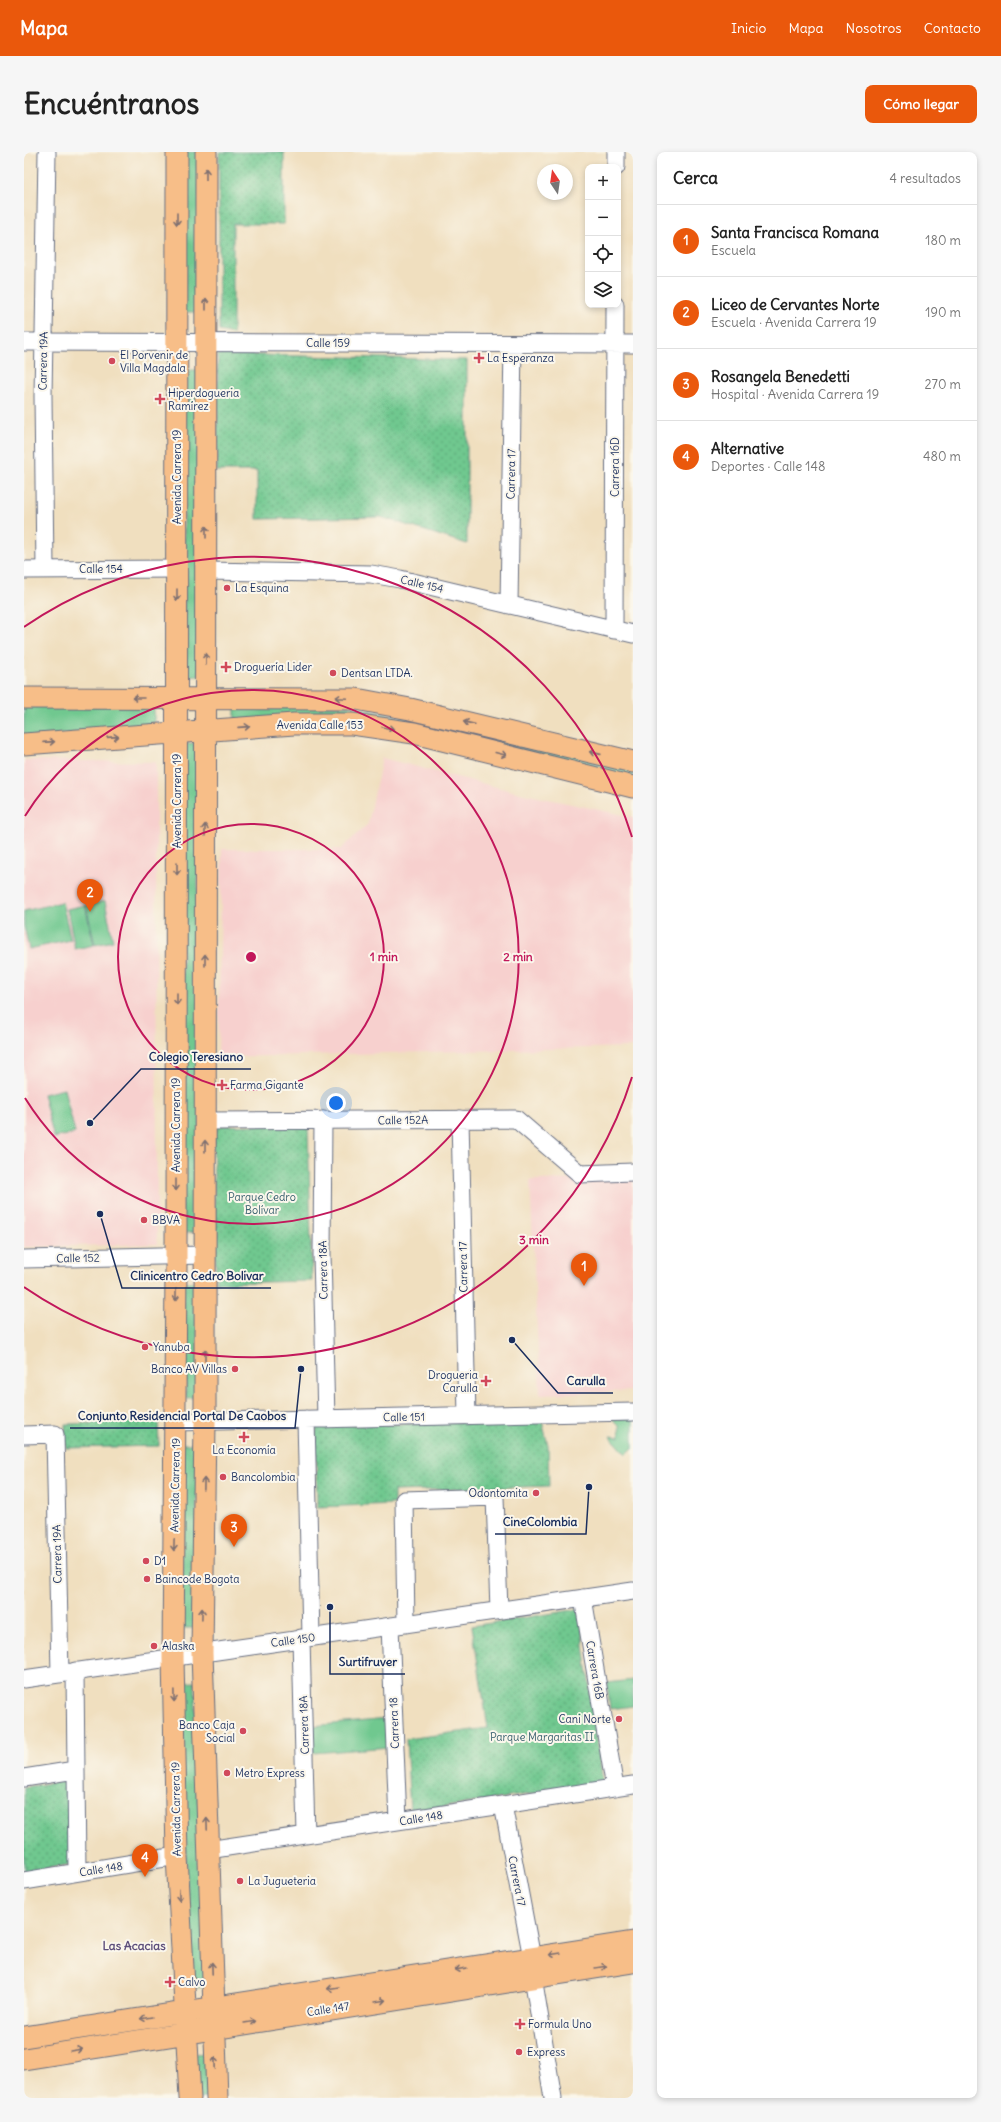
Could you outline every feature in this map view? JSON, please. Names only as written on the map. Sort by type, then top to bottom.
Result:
[{"type":"main road","name":"Avenida Carrera 19","points":[[177,152],[176,1256],[173,1657],[178,1856],[185,2022],[190,2098]]},
{"type":"main road","points":[[206,152],[205,1422],[202,1653],[217,2098]]},
{"type":"main road","points":[[24,698],[336,698],[369,701],[633,762]]},
{"type":"main road","name":"Avenida Calle 153","points":[[24,744],[310,723],[367,725],[436,738],[633,787]]},
{"type":"main road","name":"Calle 147","points":[[532,1968],[633,1942]]},
{"type":"main road","name":"Calle 147","points":[[24,2059],[56,2053],[185,2022],[214,2017],[532,1968],[633,1962]]},
{"type":"main road","name":"Calle 147","points":[[24,2037],[53,2033],[185,2022]]},
{"type":"main road","points":[[53,2033],[56,2053]]},
{"type":"street","name":"Carrera 19A","points":[[45,570],[44,342],[47,152]]},
{"type":"street","points":[[616,152],[616,164]]},
{"type":"street","name":"Carrera 16D","points":[[614,630],[616,308]]},
{"type":"street","name":"Calle 159","points":[[24,342],[633,344]]},
{"type":"street","name":"Carrera 17","points":[[509,605],[513,344]]},
{"type":"street","name":"Calle 154","points":[[24,570],[177,569]]},
{"type":"street","name":"Calle 154","points":[[206,571],[370,574],[400,579],[633,634]]},
{"type":"street","name":"Calle 152A","points":[[205,1121],[516,1118],[580,1174],[633,1172]]},
{"type":"street","name":"Carrera 17","points":[[460,1119],[467,1416]]},
{"type":"street","name":"Carrera 18A","points":[[323,1120],[322,1254],[326,1419]]},
{"type":"street","name":"Calle 152","points":[[24,1260],[205,1256]]},
{"type":"street","name":"Calle 151","points":[[175,1422],[633,1412]]},
{"type":"street","name":"Carrera 18A","points":[[306,1419],[306,1835]]},
{"type":"street","name":"Carrera 19A","points":[[24,1435],[55,1434],[67,1672],[75,1770],[77,1872]]},
{"type":"street","name":"Carrera 18","points":[[398,1821],[398,1625],[404,1500],[495,1498],[499,1610]]},
{"type":"street","name":"Calle 150","points":[[24,1679],[633,1591]]},
{"type":"street","name":"Carrera 16B","points":[[583,1598],[615,1788]]},
{"type":"street","points":[[24,1778],[75,1770]]},
{"type":"street","name":"Calle 148","points":[[208,1850],[633,1785]]},
{"type":"street","name":"Carrera 17","points":[[503,1805],[553,2098]]},
{"type":"street","name":"Calle 148","points":[[24,1881],[178,1856]]},
{"type":"shaded area","points":[[382,758],[524,794],[633,817],[633,1047],[218,1057],[222,849],[341,849],[368,824]]},
{"type":"shaded area","points":[[24,760],[156,762],[157,1244],[24,1247]]},
{"type":"shaded area","points":[[633,1179],[633,1391],[540,1394],[530,1180]]},
{"type":"green space","points":[[184,152],[200,152],[200,312],[183,312]]},
{"type":"green space","points":[[219,152],[284,152],[284,224],[233,224],[233,334],[219,331]]},
{"type":"green space","points":[[218,354],[467,360],[467,544],[381,517],[257,519],[257,471],[217,471]]},
{"type":"green space","points":[[184,370],[201,370],[199,676],[184,677]]},
{"type":"green space","points":[[24,704],[154,704],[154,727],[24,737]]},
{"type":"green space","points":[[235,706],[350,706],[633,767],[633,782],[422,728],[235,719]]},
{"type":"green space","points":[[195,743],[197,782],[201,1232],[182,1233],[183,744]]},
{"type":"green space","points":[[105,901],[113,941],[95,945],[86,905]]},
{"type":"green space","points":[[62,902],[71,940],[29,949],[24,926],[24,911]]},
{"type":"green space","points":[[85,905],[94,945],[75,949],[67,909]]},
{"type":"green space","points":[[64,1089],[75,1133],[54,1138],[43,1094]]},
{"type":"green space","name":"Parque Cedro Bolívar","points":[[308,1124],[312,1281],[216,1283],[213,1126]]},
{"type":"green space","points":[[196,1282],[199,1397],[186,1398],[183,1283]]},
{"type":"green space","points":[[611,1418],[633,1418],[633,1448],[626,1454],[610,1436],[620,1437],[619,1426]]},
{"type":"green space","points":[[158,1421],[159,1446],[66,1448],[65,1424]]},
{"type":"green space","points":[[542,1421],[548,1445],[549,1486],[394,1491],[394,1504],[317,1507],[316,1426]]},
{"type":"green space","points":[[179,1444],[197,1444],[196,1628],[178,1628]]},
{"type":"green space","name":"Parque Margaritas II","points":[[579,1609],[603,1783],[410,1812],[406,1739],[488,1728],[472,1626]]},
{"type":"green space","points":[[633,1680],[633,1706],[610,1709],[607,1683]]},
{"type":"green space","points":[[195,1682],[206,1987],[192,1988],[178,1683]]},
{"type":"green space","points":[[388,1719],[390,1747],[313,1753],[312,1726]]},
{"type":"green space","points":[[71,1780],[72,1864],[24,1872],[24,1787]]},
{"type":"green space","points":[[207,2053],[211,2098],[196,2098],[193,2054]]},
{"type":"place","name":"La Esperanza","points":[[479,358]]},
{"type":"place","name":"El Porvenir de Villa Magdala","points":[[112,361]]},
{"type":"place","name":"Hiperdogueria Ramírez","points":[[160,399]]},
{"type":"place","name":"La Esquina","points":[[227,588]]},
{"type":"place","name":"Droguería Lider","points":[[226,667]]},
{"type":"place","name":"Dentsan LTDA.","points":[[333,673]]},
{"type":"place","name":"Liceo de Cervantes Norte","points":[[90,912]]},
{"type":"place","name":"Farma Gigante","points":[[222,1085]]},
{"type":"place","name":"Colegio Teresiano","points":[[90,1123]]},
{"type":"place","name":"Clinicentro Cedro Bolivar","points":[[100,1214]]},
{"type":"place","name":"BBVA","points":[[144,1220]]},
{"type":"place","name":"Santa Francisca Romana","points":[[584,1286]]},
{"type":"place","name":"Carulla","points":[[512,1340]]},
{"type":"place","name":"Yanuba","points":[[145,1347]]},
{"type":"place","name":"Banco AV Villas","points":[[235,1369]]},
{"type":"place","name":"Conjunto Residencial Portal De Caobos","points":[[301,1369]]},
{"type":"place","name":"Drogueria Carulla","points":[[486,1381]]},
{"type":"place","name":"La Economía","points":[[244,1437]]},
{"type":"place","name":"Bancolombia","points":[[223,1477]]},
{"type":"place","name":"CineColombia","points":[[589,1487]]},
{"type":"place","name":"Odontomita","points":[[536,1493]]},
{"type":"place","name":"Rosangela Benedetti","points":[[234,1547]]},
{"type":"place","name":"D1","points":[[146,1561]]},
{"type":"place","name":"Baincode Bogota","points":[[147,1579]]},
{"type":"place","name":"Surtifruver","points":[[330,1607]]},
{"type":"place","name":"Alaska","points":[[154,1646]]},
{"type":"place","name":"Cani Norte","points":[[619,1719]]},
{"type":"place","name":"Banco Caja Social","points":[[243,1731]]},
{"type":"place","name":"Metro Express","points":[[227,1773]]},
{"type":"place","name":"Alternative","points":[[145,1877]]},
{"type":"place","name":"La Jugueteria","points":[[240,1881]]},
{"type":"place","name":"Calvo","points":[[170,1982]]},
{"type":"place","name":"Formula Uno","points":[[520,2024]]},
{"type":"place","name":"Express","points":[[519,2052]]},
{"type":"district","name":"Las Acacias","points":[[134,1945]]}]
